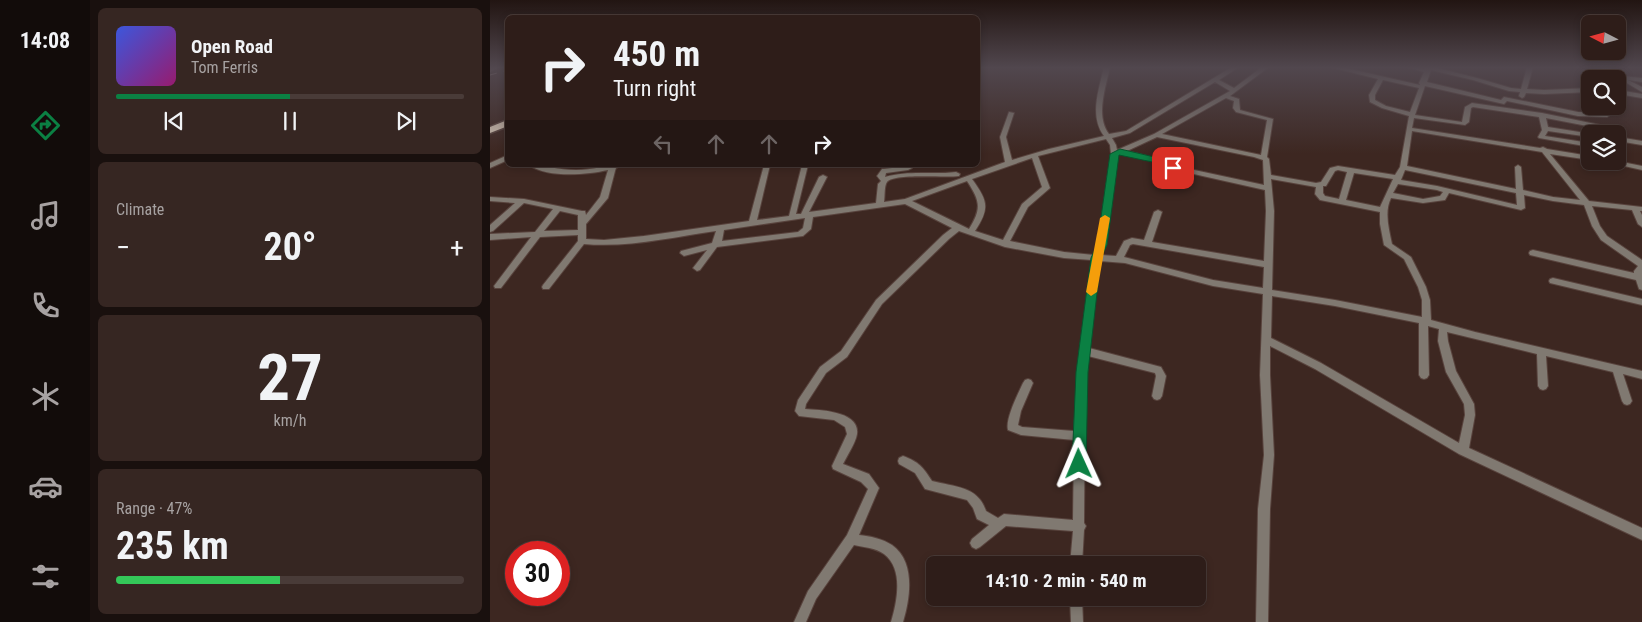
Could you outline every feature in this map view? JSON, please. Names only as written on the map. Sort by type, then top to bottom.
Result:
[{"type":"main road","points":[[490,130],[505,126]]},
{"type":"street","points":[[1077,556],[1080,526],[1078,436],[1085,351],[1096,258],[1102,245],[1117,152],[1114,142],[1100,122],[1103,96]]},
{"type":"street","points":[[490,237],[582,236],[597,243],[619,242],[906,201],[1034,155],[1134,130],[1189,96]]},
{"type":"street","points":[[1117,152],[1156,135],[1225,96]]},
{"type":"street","points":[[1225,96],[1238,100],[1236,108],[1238,111],[1270,119],[1264,157],[1268,188],[1265,381],[1269,455],[1264,509],[1262,622]]},
{"type":"street","points":[[1372,96],[1372,101],[1384,107],[1412,116],[1463,124],[1466,122],[1470,105],[1542,116],[1582,125]]},
{"type":"street","points":[[1418,96],[1409,129],[1403,167],[1384,210],[1388,245],[1407,257],[1422,287],[1426,300],[1424,375]]},
{"type":"street","points":[[1479,96],[1581,114]]},
{"type":"street","points":[[1505,96],[1504,101],[1506,110]]},
{"type":"street","points":[[1520,102],[1522,96]]},
{"type":"street","points":[[1009,163],[1003,137],[1011,113]]},
{"type":"street","points":[[1607,115],[1608,125]]},
{"type":"street","points":[[1542,116],[1544,128],[1541,137],[1581,144]]},
{"type":"street","points":[[1544,128],[1581,134]]},
{"type":"street","points":[[1409,129],[1581,156]]},
{"type":"street","points":[[1156,135],[1264,157]]},
{"type":"street","points":[[1626,140],[1642,143]]},
{"type":"street","points":[[1543,149],[1587,203],[1596,226],[1604,238],[1642,266],[1639,268],[1638,277],[1642,287]]},
{"type":"street","points":[[1117,152],[1160,161],[1169,168],[1268,188]]},
{"type":"street","points":[[1005,244],[1025,206],[1046,188],[1034,155]]},
{"type":"street","points":[[490,166],[505,158]]},
{"type":"street","points":[[1626,165],[1642,168]]},
{"type":"street","points":[[540,167],[594,172],[612,167]]},
{"type":"street","points":[[584,222],[604,198],[616,167]]},
{"type":"street","points":[[752,223],[766,167]]},
{"type":"street","points":[[792,217],[804,167]]},
{"type":"street","points":[[951,167],[956,174],[965,179],[983,202],[984,210],[970,233]]},
{"type":"street","points":[[1403,167],[1520,192],[1638,209],[1642,224]]},
{"type":"street","points":[[1384,210],[1320,196],[1320,185],[1334,168],[1447,190],[1518,208],[1522,206],[1518,167]]},
{"type":"street","points":[[880,205],[884,180],[881,176],[884,171],[908,168]]},
{"type":"street","points":[[1342,202],[1351,170]]},
{"type":"street","points":[[884,180],[908,174],[936,176],[956,174]]},
{"type":"street","points":[[1267,176],[1305,184],[1320,185]]},
{"type":"street","points":[[684,253],[715,245],[800,234],[807,229],[807,215],[823,177]]},
{"type":"street","points":[[1389,196],[1430,201],[1442,198],[1447,190]]},
{"type":"street","points":[[490,199],[522,201],[582,213],[584,222],[582,236],[546,288]]},
{"type":"street","points":[[490,229],[522,201]]},
{"type":"street","points":[[906,201],[958,228],[1005,244],[1064,255],[1119,259],[1198,280],[1267,291],[1425,322],[1642,375]]},
{"type":"street","points":[[498,286],[546,226],[548,218],[558,208]]},
{"type":"street","points":[[1147,244],[1158,212]]},
{"type":"street","points":[[697,268],[715,245],[721,228]]},
{"type":"street","points":[[800,622],[812,595],[851,539],[874,488],[865,478],[837,466],[852,434],[850,424],[835,416],[803,413],[800,411],[800,404],[823,370],[844,354],[884,297],[958,228]]},
{"type":"street","points":[[1119,259],[1129,242],[1268,265]]},
{"type":"street","points":[[1533,253],[1638,277]]},
{"type":"street","points":[[1553,281],[1642,302]]},
{"type":"street","points":[[1443,327],[1443,342],[1450,372],[1469,404],[1470,415],[1462,451]]},
{"type":"street","points":[[1266,340],[1318,366],[1462,451],[1642,534]]},
{"type":"street","points":[[1085,351],[1158,370],[1161,372],[1157,396]]},
{"type":"street","points":[[1541,351],[1543,386]]},
{"type":"street","points":[[1617,370],[1627,401]]},
{"type":"street","points":[[1028,383],[1016,411],[1012,427],[1021,431],[1078,436]]},
{"type":"street","points":[[903,461],[919,470],[929,485],[970,496],[978,505],[981,515],[998,524]]},
{"type":"street","points":[[976,543],[998,524],[1010,519],[1080,526]]},
{"type":"street","points":[[851,539],[882,546],[896,558],[903,590],[901,610],[897,622]]},
{"type":"street","points":[[1076,606],[1077,622]]},
{"type":"slow traffic","points":[[1091,292],[1096,258],[1102,245],[1105,218]]},
{"type":"route","points":[[1079,464],[1078,445],[1082,372],[1096,258],[1102,245],[1110,171],[1114,154],[1120,151],[1160,161],[1169,168],[1173,168]]}]
